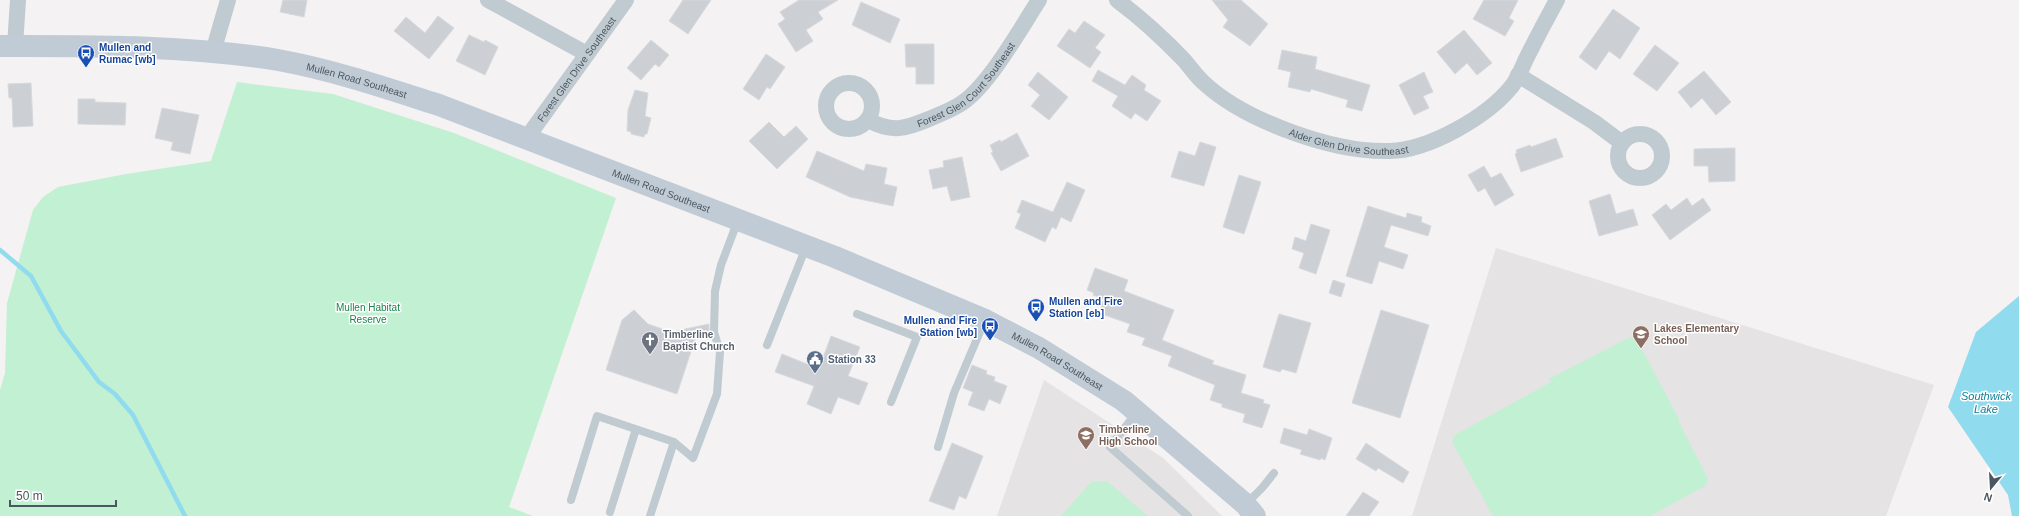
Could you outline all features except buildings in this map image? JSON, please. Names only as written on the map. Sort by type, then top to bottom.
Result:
[{"type":"street","points":[[7,46],[18,0]]},
{"type":"street","points":[[213,52],[228,0]]},
{"type":"street","points":[[488,0],[587,54]]},
{"type":"street","name":"Forest Glen Drive Southeast","points":[[526,139],[626,0]]},
{"type":"street","name":"Forest Glen Court Southeast","points":[[868,120],[881,127],[896,129],[910,127],[962,103],[977,90],[1013,41],[1039,0]]},
{"type":"street","name":"Alder Glen Drive Southeast","points":[[1117,0],[1140,17],[1204,83],[1231,104],[1295,133],[1356,149],[1391,152],[1447,136],[1493,105],[1513,85],[1556,0]]},
{"type":"street","name":"Mullen Road Southeast","points":[[7,46],[150,47],[213,52],[284,62],[375,84],[439,105],[806,246],[985,320],[1052,356],[1102,386],[1138,411],[1250,510]]},
{"type":"street","points":[[1518,76],[1594,122],[1622,143]]},
{"type":"lane","points":[[571,500],[597,416],[674,442],[693,458],[717,394],[720,352],[714,332],[715,291],[721,265],[738,220]]},
{"type":"lane","points":[[767,345],[806,246]]},
{"type":"lane","points":[[857,314],[917,337],[892,402]]},
{"type":"lane","points":[[938,447],[954,393],[985,320]]},
{"type":"lane","points":[[1138,411],[1110,447],[1188,516]]},
{"type":"lane","points":[[610,512],[636,429]]},
{"type":"lane","points":[[650,516],[674,442]]},
{"type":"lane","points":[[1250,510],[1262,488],[1274,473]]},
{"type":"shaded area","name":"Lakes Elementary School","points":[[1496,248],[1934,385],[1886,516],[1412,516]]},
{"type":"shaded area","name":"Timberline High School","points":[[1044,380],[1163,458],[1222,516],[997,516]]},
{"type":"green space","name":"Mullen Habitat Reserve","points":[[237,82],[333,94],[454,133],[616,198],[509,507],[533,516],[0,516],[0,390],[5,373],[7,303],[33,210],[43,197],[58,187],[126,174],[211,161]]},
{"type":"green space","points":[[1630,337],[1637,340],[1679,419],[1678,420],[1708,479],[1705,486],[1650,516],[1493,516],[1452,442],[1455,435],[1551,382],[1549,379]]},
{"type":"green space","points":[[1107,481],[1148,516],[1061,516],[1091,482]]},
{"type":"water","name":"Southwick Lake","points":[[2019,296],[2019,516],[2012,516],[2008,495],[1948,407],[1976,332]]},
{"type":"waterway","points":[[0,250],[31,276],[61,331],[99,382],[115,394],[133,415],[185,516]]},
{"type":"place","name":"Mullen and Rumac [wb]","points":[[86,68]]},
{"type":"place","name":"Mullen and Fire Station [eb]","points":[[1036,322]]},
{"type":"place","name":"Mullen and Fire Station [wb]","points":[[990,341]]},
{"type":"place","name":"Lakes Elementary School","points":[[1641,349]]},
{"type":"place","name":"Timberline Baptist Church","points":[[650,355]]},
{"type":"place","name":"Station 33","points":[[815,374]]},
{"type":"place","name":"Timberline High School","points":[[1086,450]]}]
